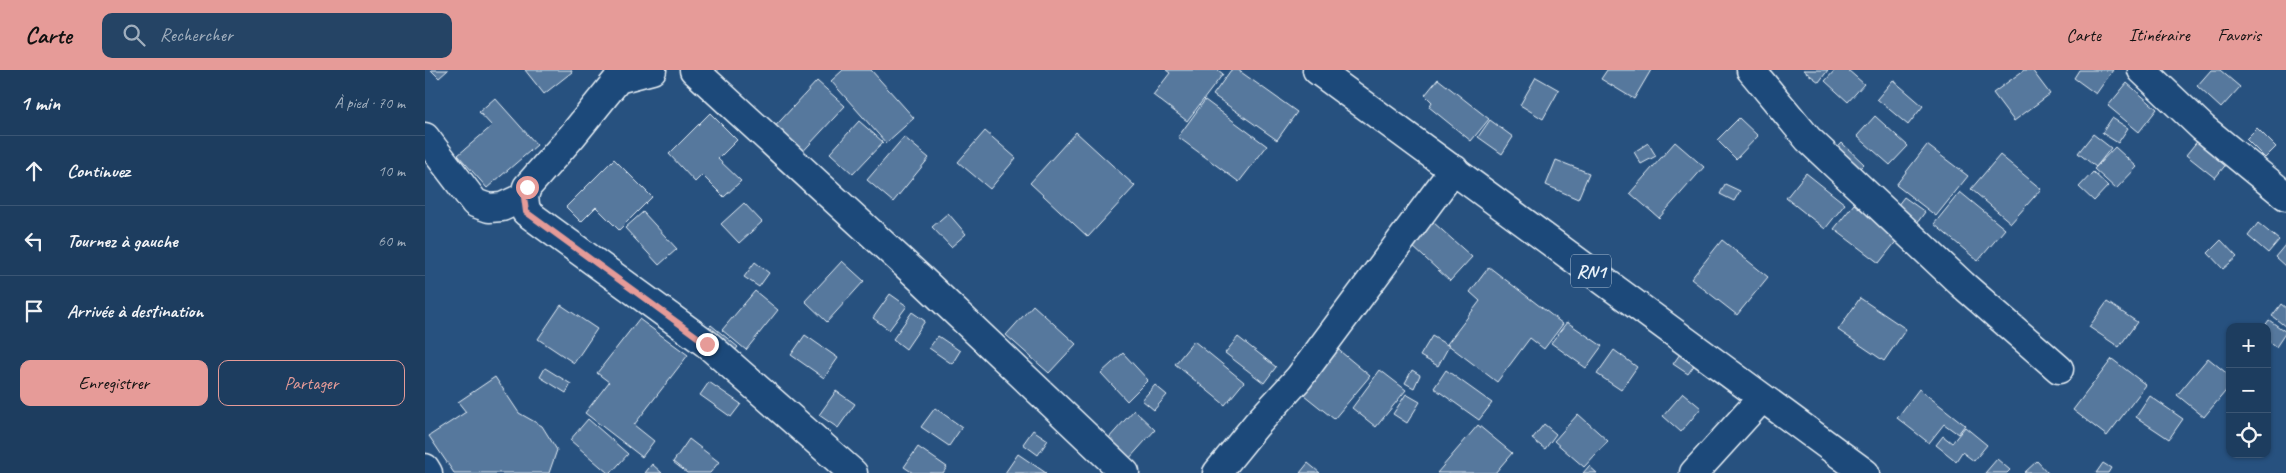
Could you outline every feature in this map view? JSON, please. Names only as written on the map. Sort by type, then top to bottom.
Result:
[{"type":"main road","points":[[652,70],[614,75],[573,136],[527,187],[524,197],[526,212],[707,344],[853,473]]},
{"type":"main road","points":[[694,70],[920,278],[1125,473]]},
{"type":"main road","name":"RN1","points":[[1317,70],[1865,473]]},
{"type":"main road","points":[[1751,70],[1808,139],[1963,285],[2059,369]]},
{"type":"main road","points":[[2142,70],[2203,128],[2286,196]]},
{"type":"main road","points":[[425,137],[475,202],[489,208],[502,207],[524,197]]},
{"type":"main road","points":[[1217,473],[1256,425],[1299,378],[1454,169]]},
{"type":"main road","points":[[1694,473],[1762,398]]},
{"type":"main road","points":[[425,468],[427,473]]},
{"type":"building","points":[[431,70],[448,70],[439,78]]},
{"type":"building","points":[[525,70],[571,70],[572,72],[544,94]]},
{"type":"building","points":[[843,70],[871,70],[914,118],[886,143],[831,81]]},
{"type":"building","points":[[1166,70],[1218,70],[1223,74],[1187,121],[1153,95],[1170,73]]},
{"type":"building","points":[[1231,70],[1238,70],[1297,112],[1277,140],[1213,95]]},
{"type":"building","points":[[1607,70],[1651,70],[1634,99],[1601,79]]},
{"type":"building","points":[[1803,70],[1828,70],[1819,82]]},
{"type":"building","points":[[1835,70],[1848,70],[1864,84],[1848,102],[1825,81]]},
{"type":"building","points":[[2024,70],[2032,70],[2050,94],[2014,121],[1993,93]]},
{"type":"building","points":[[2079,70],[2113,70],[2096,94],[2074,78]]},
{"type":"building","points":[[2211,70],[2220,70],[2240,87],[2221,108],[2197,86]]},
{"type":"building","points":[[1536,77],[1559,90],[1543,119],[1520,105]]},
{"type":"building","points":[[1438,79],[1489,119],[1471,141],[1429,107],[1432,102],[1425,95]]},
{"type":"building","points":[[1893,80],[1923,106],[1908,125],[1877,99]]},
{"type":"building","points":[[817,81],[845,106],[797,158],[769,133]]},
{"type":"building","points":[[2127,83],[2157,109],[2139,132],[2108,106]]},
{"type":"building","points":[[495,98],[537,145],[487,188],[458,155],[492,126],[479,112]]},
{"type":"building","points":[[1205,100],[1267,146],[1239,182],[1178,137]]},
{"type":"building","points":[[710,113],[737,140],[718,159],[741,181],[724,197],[702,175],[695,182],[669,154]]},
{"type":"building","points":[[1875,116],[1908,146],[1890,165],[1857,136]]},
{"type":"building","points":[[1739,118],[1758,136],[1736,159],[1717,140]]},
{"type":"building","points":[[2112,118],[2128,128],[2118,143],[2102,133]]},
{"type":"building","points":[[1490,120],[1513,137],[1502,154],[1478,137]]},
{"type":"building","points":[[859,121],[883,142],[853,174],[830,153]]},
{"type":"building","points":[[2257,128],[2276,147],[2265,158],[2246,139]]},
{"type":"building","points":[[985,131],[1016,158],[990,189],[958,162]]},
{"type":"building","points":[[1076,132],[1135,186],[1088,237],[1030,183]]},
{"type":"building","points":[[2093,134],[2111,148],[2096,167],[2078,153]]},
{"type":"building","points":[[904,137],[929,158],[893,202],[867,180]]},
{"type":"building","points":[[2199,139],[2228,162],[2215,178],[2186,155]]},
{"type":"building","points":[[1675,142],[1704,167],[1659,218],[1630,193]]},
{"type":"building","points":[[1648,143],[1656,156],[1641,164],[1634,152]]},
{"type":"building","points":[[1842,143],[1864,164],[1852,176],[1830,156]]},
{"type":"building","points":[[1927,145],[1968,176],[1936,216],[1896,185]]},
{"type":"building","points":[[2115,147],[2137,167],[2116,189],[2094,169]]},
{"type":"building","points":[[2000,155],[2041,189],[2011,223],[1971,189]]},
{"type":"building","points":[[614,159],[652,197],[619,230],[596,207],[581,222],[566,207]]},
{"type":"building","points":[[1556,160],[1589,173],[1578,199],[1546,185]]},
{"type":"building","points":[[2093,172],[2108,186],[2094,201],[2079,187]]},
{"type":"building","points":[[1806,173],[1845,204],[1825,229],[1786,198]]},
{"type":"building","points":[[1725,184],[1740,191],[1734,201],[1720,194]]},
{"type":"building","points":[[1960,192],[2005,229],[1978,261],[1934,224]]},
{"type":"building","points":[[1904,197],[1925,212],[1912,230],[1891,214]]},
{"type":"building","points":[[744,203],[762,222],[739,243],[721,224]]},
{"type":"building","points":[[1854,204],[1898,239],[1879,263],[1834,229]]},
{"type":"building","points":[[643,212],[677,249],[659,265],[625,228]]},
{"type":"building","points":[[948,213],[966,234],[951,247],[932,227]]},
{"type":"building","points":[[1433,222],[1472,257],[1450,281],[1412,246]]},
{"type":"building","points":[[2258,223],[2279,240],[2268,253],[2248,236]]},
{"type":"building","points":[[1722,240],[1768,277],[1737,315],[1691,279]]},
{"type":"building","points":[[2221,240],[2237,257],[2223,269],[2208,253]]},
{"type":"building","points":[[2286,245],[2286,267],[2275,257]]},
{"type":"building","points":[[842,261],[864,281],[827,322],[805,301]]},
{"type":"building","points":[[755,262],[769,273],[759,287],[744,277]]},
{"type":"building","points":[[1489,267],[1563,324],[1544,349],[1530,338],[1497,382],[1447,344],[1480,301],[1470,292]]},
{"type":"building","points":[[755,291],[778,310],[746,350],[722,330]]},
{"type":"building","points":[[890,294],[907,306],[889,330],[873,318]]},
{"type":"building","points":[[1860,298],[1906,329],[1884,361],[1838,330]]},
{"type":"building","points":[[2107,302],[2137,322],[2119,347],[2089,327]]},
{"type":"building","points":[[2281,304],[2286,308],[2286,327],[2272,316]]},
{"type":"building","points":[[561,305],[597,329],[574,363],[538,339]]},
{"type":"building","points":[[1033,305],[1076,344],[1049,373],[1006,335]]},
{"type":"building","points":[[912,312],[925,321],[906,349],[893,339]]},
{"type":"building","points":[[639,319],[688,355],[634,425],[654,441],[642,457],[585,413],[609,382],[597,373]]},
{"type":"building","points":[[2269,320],[2286,332],[2276,347],[2271,343],[2271,323],[2267,323]]},
{"type":"building","points":[[1567,322],[1602,346],[1586,368],[1551,343]]},
{"type":"building","points":[[711,325],[738,347],[730,357],[702,335]]},
{"type":"building","points":[[805,335],[838,358],[824,378],[791,355]]},
{"type":"building","points":[[938,336],[960,351],[952,364],[929,348]]},
{"type":"building","points":[[1432,336],[1449,346],[1438,366],[1420,356]]},
{"type":"building","points":[[1238,337],[1276,367],[1264,383],[1225,353]]},
{"type":"building","points":[[1194,341],[1244,382],[1225,405],[1175,364]]},
{"type":"building","points":[[1335,347],[1370,376],[1334,419],[1299,391]]},
{"type":"building","points":[[1614,350],[1637,367],[1621,390],[1597,374]]},
{"type":"building","points":[[1123,353],[1148,380],[1127,401],[1101,373]]},
{"type":"building","points":[[1680,354],[1695,364],[1688,374],[1673,364]]},
{"type":"building","points":[[2208,358],[2226,373],[2226,391],[2204,417],[2177,395]]},
{"type":"building","points":[[2112,359],[2146,385],[2107,436],[2073,410]]},
{"type":"building","points":[[545,368],[571,384],[566,393],[540,377]]},
{"type":"building","points":[[1380,370],[1406,390],[1376,427],[1352,408]]},
{"type":"building","points":[[1412,370],[1420,375],[1414,388],[1405,383]]},
{"type":"building","points":[[1446,370],[1492,403],[1479,420],[1434,388]]},
{"type":"building","points":[[495,377],[519,413],[542,426],[557,450],[549,473],[454,473],[429,436],[466,412],[458,402]]},
{"type":"building","points":[[709,382],[741,404],[731,417],[700,395]]},
{"type":"building","points":[[1155,385],[1167,395],[1154,410],[1142,400]]},
{"type":"building","points":[[1919,389],[1965,425],[1958,434],[1944,424],[1929,443],[1897,418]]},
{"type":"building","points":[[836,391],[855,404],[838,428],[819,415]]},
{"type":"building","points":[[1683,393],[1701,408],[1681,432],[1663,416]]},
{"type":"building","points":[[1406,394],[1420,402],[1407,423],[1393,414]]},
{"type":"building","points":[[2150,396],[2183,419],[2169,439],[2136,417]]},
{"type":"building","points":[[935,408],[962,427],[949,446],[921,427]]},
{"type":"building","points":[[1134,410],[1155,430],[1128,460],[1107,440]]},
{"type":"building","points":[[1578,414],[1608,441],[1584,467],[1554,441]]},
{"type":"building","points":[[588,419],[628,454],[611,473],[608,473],[570,440]]},
{"type":"building","points":[[1544,424],[1556,434],[1545,449],[1532,439]]},
{"type":"building","points":[[1478,425],[1512,453],[1495,473],[1437,473]]},
{"type":"building","points":[[1965,427],[1987,445],[1974,461],[1962,452],[1956,461],[1936,445],[1943,436],[1952,443]]},
{"type":"building","points":[[1033,430],[1048,440],[1038,455],[1023,444]]},
{"type":"building","points":[[689,439],[719,462],[710,473],[687,473],[673,462]]},
{"type":"building","points":[[918,447],[947,467],[943,473],[913,473],[904,467]]},
{"type":"building","points":[[1018,454],[1046,473],[1005,473]]},
{"type":"building","points":[[1997,459],[2010,470],[2007,473],[1985,473]]},
{"type":"building","points":[[2037,461],[2048,473],[2024,473]]},
{"type":"building","points":[[1308,463],[1320,473],[1300,473]]},
{"type":"building","points":[[2103,463],[2111,468],[2108,473],[2096,473]]},
{"type":"building","points":[[652,464],[662,473],[645,473]]},
{"type":"building","points":[[1589,466],[1597,473],[1583,473]]},
{"type":"route","points":[[527,187],[524,197],[526,212],[707,344]]}]
